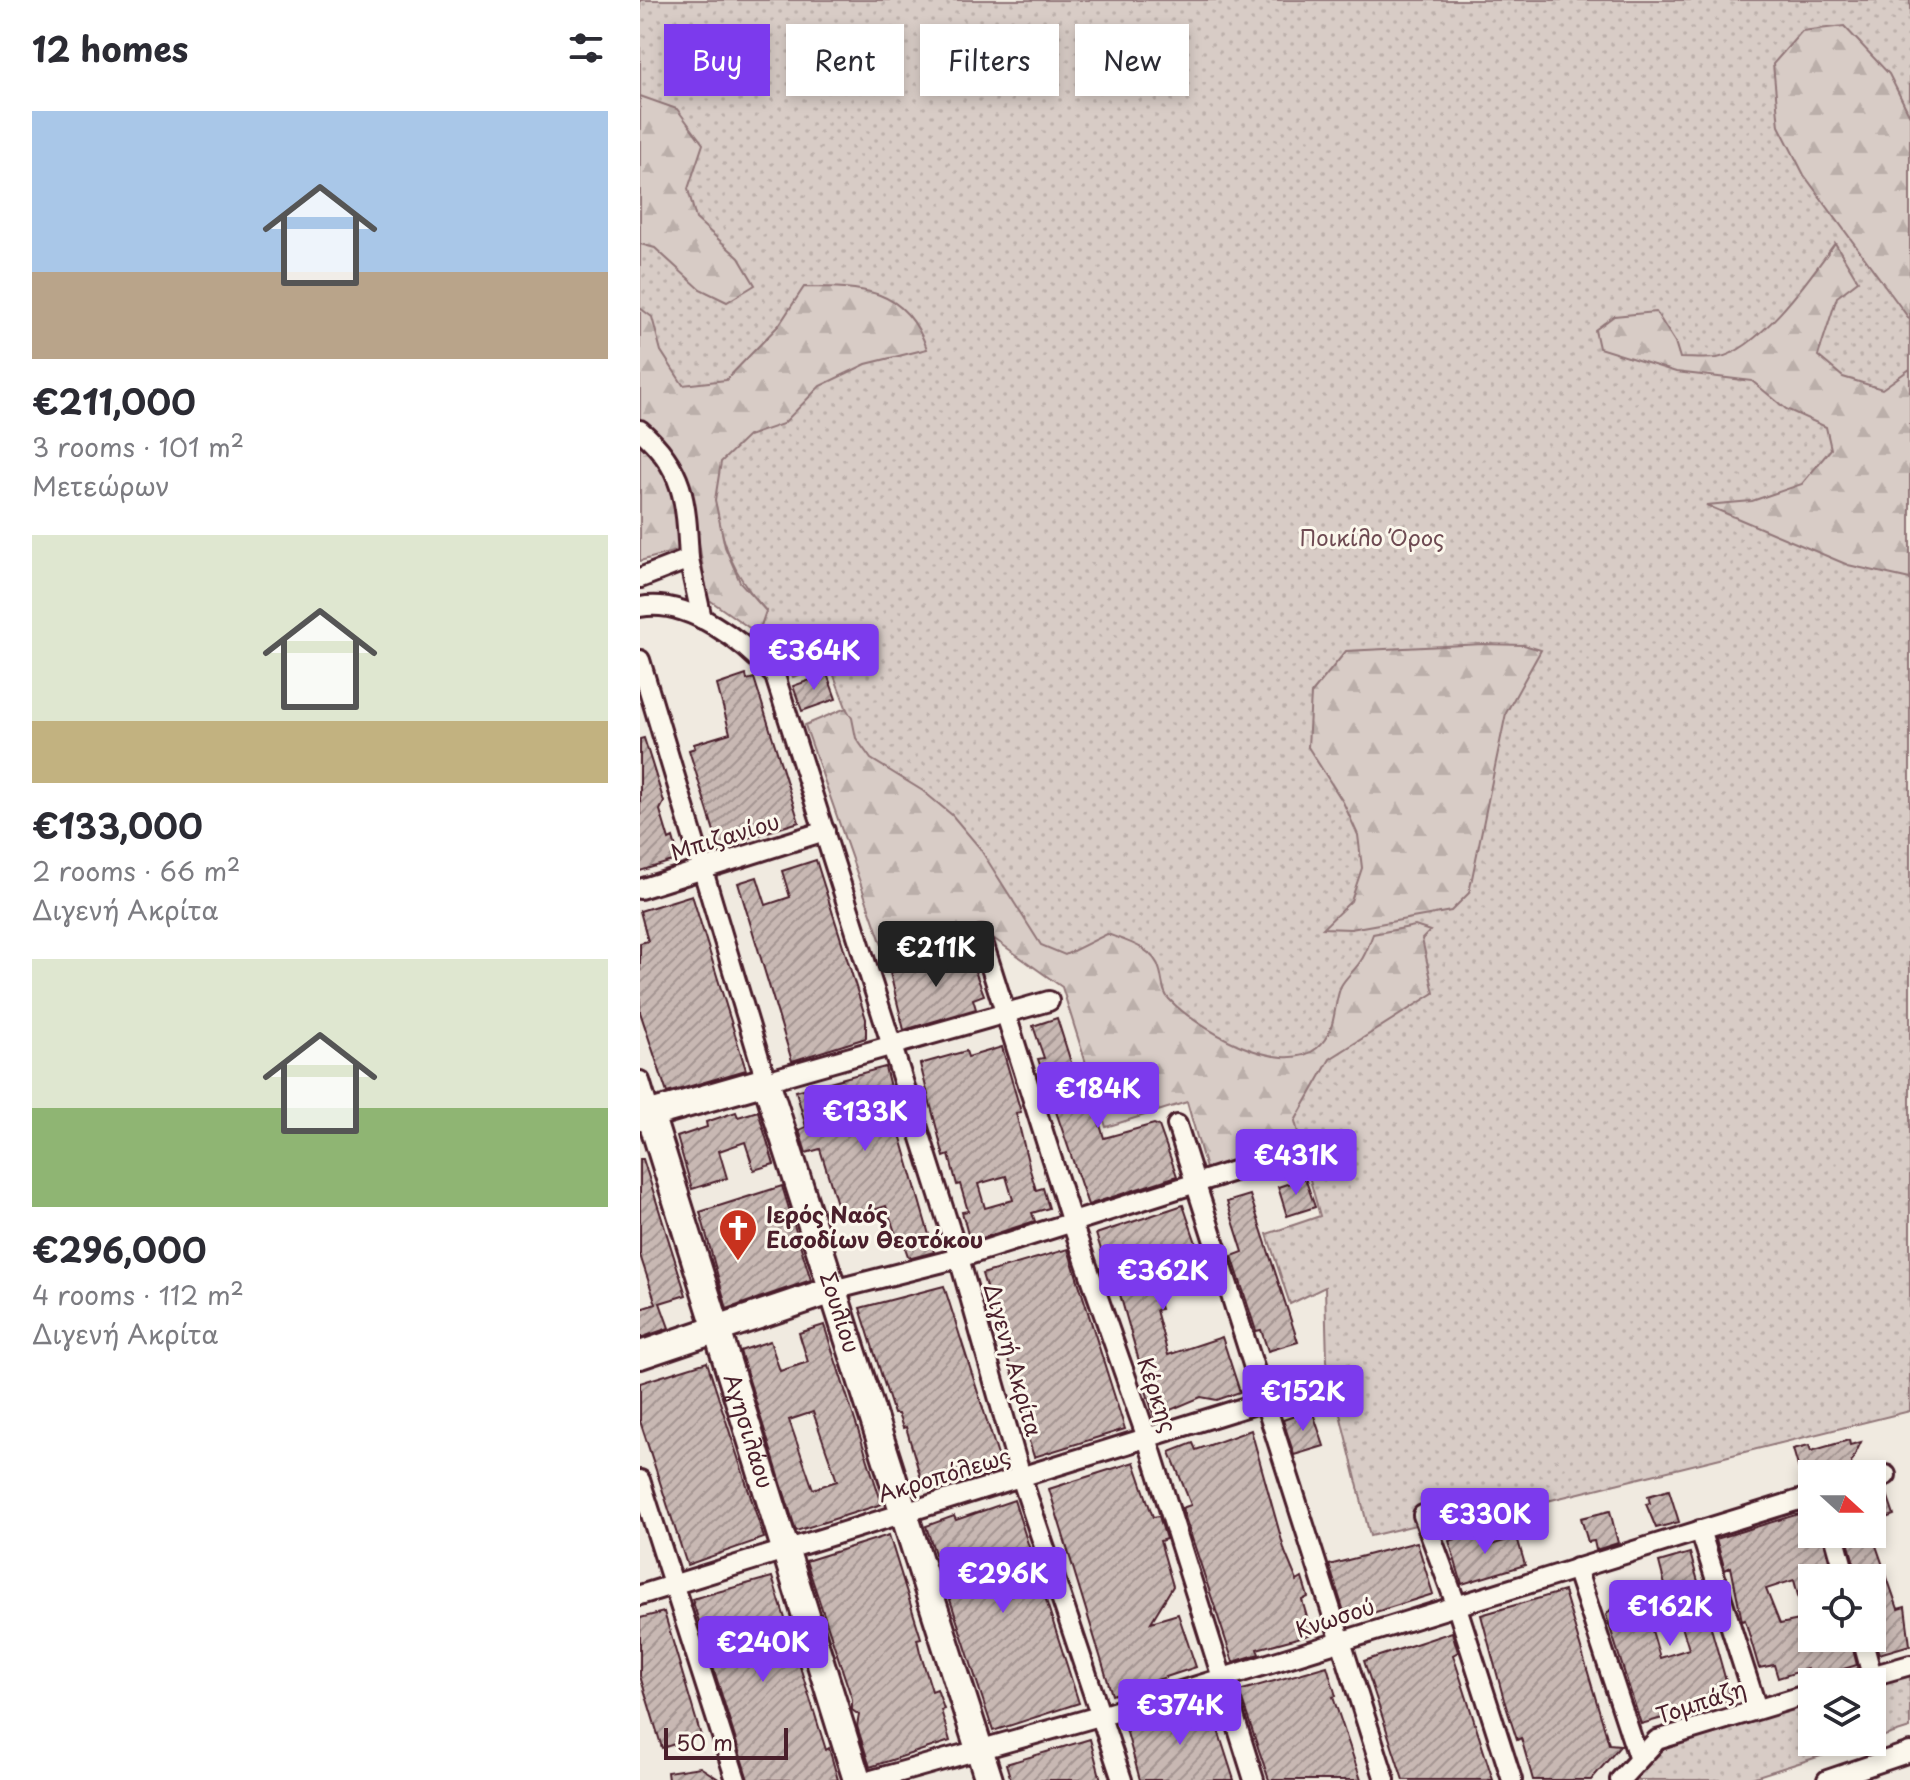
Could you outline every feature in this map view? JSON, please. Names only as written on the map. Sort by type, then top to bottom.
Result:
[{"type":"street","points":[[640,430],[659,446],[676,471],[686,501],[689,559],[702,619]]},
{"type":"street","points":[[640,578],[689,559]]},
{"type":"street","points":[[640,607],[675,609],[702,619]]},
{"type":"street","name":"Διγενή Ακρίτα","points":[[702,619],[749,650],[775,676],[959,1258],[1021,1477],[1103,1715],[1122,1780]]},
{"type":"street","name":"Σουλίου","points":[[640,660],[766,1081],[989,1780]]},
{"type":"street","name":"Μπιζανίου","points":[[640,889],[825,831]]},
{"type":"street","name":"Κέρκης","points":[[981,936],[1072,1223],[1147,1438],[1254,1780]]},
{"type":"street","points":[[645,1116],[1049,1001]]},
{"type":"street","name":"Αγησιλάου","points":[[640,1081],[645,1116],[716,1329],[857,1780]]},
{"type":"street","points":[[1177,1125],[1262,1402],[1385,1780]]},
{"type":"street","points":[[640,1355],[833,1290],[959,1258],[1291,1153]]},
{"type":"street","name":"Ακροπόλεως","points":[[640,1595],[1262,1402]]},
{"type":"street","points":[[640,1480],[736,1780]]},
{"type":"street","name":"Κνωσού","points":[[872,1780],[1103,1715],[1798,1500]]},
{"type":"street","points":[[1423,1515],[1456,1604],[1512,1780]]},
{"type":"street","points":[[1700,1530],[1757,1709]]},
{"type":"street","points":[[1576,1568],[1638,1757]]},
{"type":"street","points":[[1886,1672],[1910,1665]]},
{"type":"street","name":"Τομπάζη","points":[[1620,1780],[1638,1757],[1657,1740],[1798,1697]]},
{"type":"street","points":[[1827,1780],[1910,1752]]},
{"type":"green space","name":"Ποικίλο Όρος","points":[[640,0],[1910,0],[1910,1411],[1543,1502],[1540,1495],[1370,1536],[1327,1361],[1325,1287],[1290,1304],[1267,1234],[1320,1216],[1300,1143],[986,928],[889,962],[847,710],[830,665],[793,677],[782,653],[758,634],[766,611],[737,571],[720,525],[640,550]]},
{"type":"green space","points":[[1844,26],[1889,74],[1910,116],[1910,320],[1804,175],[1779,126],[1773,64],[1802,31]]},
{"type":"green space","points":[[640,96],[677,109],[703,144],[688,189],[696,219],[739,258],[755,285],[727,302],[700,289],[655,248],[640,244]]},
{"type":"green space","points":[[1835,243],[1858,281],[1837,297],[1818,356],[1843,377],[1882,389],[1910,369],[1910,579],[1848,565],[1706,505],[1752,501],[1802,484],[1831,449],[1826,427],[1786,409],[1752,381],[1676,372],[1599,348],[1595,330],[1614,316],[1656,312],[1675,342],[1680,358],[1717,358],[1733,352],[1750,342],[1783,310]]},
{"type":"green space","points":[[804,287],[862,290],[894,302],[907,313],[927,349],[866,364],[820,386],[783,424],[748,436],[721,462],[715,500],[725,547],[740,582],[766,611],[758,634],[708,599],[696,525],[683,477],[659,435],[640,419],[640,308],[652,317],[661,351],[683,385],[726,380],[779,325]]},
{"type":"green space","points":[[640,436],[674,473],[683,549],[640,561]]},
{"type":"green space","points":[[1524,645],[1541,650],[1506,713],[1469,893],[1451,911],[1351,929],[1323,928],[1351,901],[1362,868],[1358,835],[1343,802],[1308,747],[1311,694],[1346,651]]},
{"type":"green space","points":[[846,708],[852,718],[856,738],[871,759],[923,791],[952,815],[979,847],[1041,945],[1065,955],[1107,934],[1139,946],[1157,963],[1169,999],[1218,1035],[1261,1053],[1282,1057],[1301,1056],[1317,1048],[1328,1034],[1341,986],[1362,959],[1373,934],[1415,926],[1430,931],[1422,939],[1434,993],[1330,1059],[1295,1121],[1301,1145],[1207,1172],[1187,1102],[1106,1127],[1062,987],[986,933],[889,965],[805,725]]},
{"type":"green space","points":[[1910,1673],[1910,1728],[1886,1736],[1886,1680]]},
{"type":"green space","points":[[1798,1706],[1798,1756],[1821,1756],[1745,1780],[1632,1780],[1660,1746]]},
{"type":"building","points":[[827,674],[836,699],[802,711],[793,686]]},
{"type":"building","points":[[746,675],[747,680],[754,678],[799,822],[739,841],[740,845],[720,851],[689,750],[695,748],[694,744],[730,733],[717,685]]},
{"type":"building","points":[[644,738],[664,802],[660,810],[669,840],[673,838],[679,859],[640,871],[640,739]]},
{"type":"building","points":[[816,860],[866,1019],[866,1038],[792,1061],[738,883],[757,877],[766,905],[790,897],[782,871]]},
{"type":"building","points":[[692,895],[746,1070],[667,1093],[640,1012],[640,943],[648,941],[640,911]]},
{"type":"building","points":[[961,947],[962,951],[967,950],[984,995],[973,999],[976,1009],[904,1030],[890,973]]},
{"type":"building","points":[[1057,1018],[1075,1075],[1084,1072],[1104,1138],[1154,1124],[1159,1126],[1177,1176],[1088,1205],[1038,1059],[1044,1058],[1033,1026]]},
{"type":"building","points":[[1002,1047],[1021,1112],[1016,1113],[1030,1170],[1036,1190],[1043,1188],[1049,1208],[1032,1213],[1035,1221],[970,1242],[962,1212],[968,1211],[949,1155],[944,1157],[920,1064],[966,1051],[968,1057]],"holes":[[[1006,1176],[1013,1200],[985,1208],[978,1184]]]},
{"type":"building","points":[[885,1067],[894,1103],[891,1103],[934,1252],[912,1258],[908,1256],[902,1239],[898,1241],[886,1206],[842,1220],[820,1149],[806,1153],[799,1130],[806,1127],[796,1091]]},
{"type":"building","points":[[758,1111],[774,1164],[754,1170],[745,1142],[719,1151],[727,1178],[692,1189],[677,1137],[707,1127],[706,1122],[736,1112],[738,1117]]},
{"type":"building","points":[[640,1159],[643,1159],[686,1295],[660,1303],[669,1328],[640,1338],[640,1309],[656,1304],[640,1255]]},
{"type":"building","points":[[1305,1178],[1315,1207],[1287,1216],[1278,1187]]},
{"type":"building","points":[[782,1186],[811,1280],[727,1309],[700,1212]]},
{"type":"building","points":[[1250,1195],[1298,1342],[1268,1351],[1261,1330],[1256,1331],[1232,1256],[1243,1252],[1227,1202]]},
{"type":"building","points":[[1183,1205],[1198,1249],[1149,1266],[1161,1309],[1156,1310],[1168,1355],[1222,1337],[1240,1392],[1217,1400],[1201,1397],[1154,1417],[1145,1387],[1150,1385],[1144,1360],[1139,1361],[1115,1277],[1110,1278],[1096,1234]]},
{"type":"building","points":[[1068,1249],[1125,1429],[1034,1457],[1025,1428],[1029,1427],[982,1274]]},
{"type":"building","points":[[944,1286],[1001,1465],[924,1489],[906,1427],[903,1428],[898,1414],[894,1414],[860,1308]]},
{"type":"building","points":[[824,1325],[882,1504],[796,1531],[740,1351],[770,1341],[780,1371],[808,1362],[799,1333]],"holes":[[[813,1412],[837,1481],[813,1489],[789,1420]]]},
{"type":"building","points":[[707,1362],[764,1538],[687,1565],[640,1421],[640,1383]]},
{"type":"building","points":[[1312,1410],[1324,1446],[1294,1455],[1283,1420]]},
{"type":"building","points":[[1251,1430],[1285,1552],[1297,1581],[1302,1578],[1308,1597],[1302,1600],[1312,1634],[1257,1649],[1259,1654],[1233,1662],[1182,1508],[1191,1505],[1170,1452],[1193,1443],[1196,1450]]},
{"type":"building","points":[[1849,1440],[1850,1445],[1861,1442],[1852,1460],[1798,1460],[1798,1466],[1793,1449],[1809,1445],[1811,1451]]},
{"type":"building","points":[[1134,1462],[1153,1517],[1159,1516],[1166,1539],[1160,1541],[1173,1586],[1151,1622],[1178,1614],[1196,1667],[1112,1695],[1049,1489]]},
{"type":"building","points":[[1669,1490],[1679,1522],[1656,1528],[1646,1504],[1650,1503],[1648,1496]]},
{"type":"building","points":[[1886,1491],[1894,1515],[1886,1518]]},
{"type":"building","points":[[1014,1500],[1079,1703],[993,1731],[926,1526],[954,1516],[956,1520]]},
{"type":"building","points":[[1610,1511],[1618,1543],[1596,1550],[1594,1541],[1588,1542],[1581,1518]]},
{"type":"building","points":[[1798,1514],[1798,1548],[1826,1548],[1830,1564],[1798,1564],[1798,1596],[1794,1580],[1766,1589],[1780,1624],[1798,1620],[1798,1652],[1854,1652],[1857,1665],[1847,1668],[1798,1668],[1798,1672],[1778,1678],[1774,1665],[1759,1668],[1745,1620],[1742,1621],[1731,1567],[1725,1570],[1716,1539]]},
{"type":"building","points":[[1486,1530],[1491,1545],[1517,1537],[1525,1565],[1462,1584],[1449,1541]]},
{"type":"building","points":[[889,1535],[921,1638],[917,1639],[920,1652],[932,1691],[937,1689],[944,1709],[941,1710],[950,1741],[870,1767],[857,1726],[859,1715],[852,1710],[852,1699],[806,1561]]},
{"type":"building","points":[[1417,1542],[1433,1594],[1347,1621],[1329,1565]]},
{"type":"building","points":[[1850,1548],[1877,1548],[1882,1564],[1854,1564]]},
{"type":"building","points":[[1690,1553],[1731,1699],[1641,1724],[1606,1615],[1612,1608],[1642,1599],[1644,1606],[1668,1597],[1659,1562]],"holes":[[[1679,1617],[1689,1649],[1660,1658],[1651,1627]]]},
{"type":"building","points":[[1886,1574],[1898,1609],[1905,1607],[1910,1645],[1886,1652]]},
{"type":"building","points":[[772,1577],[838,1780],[748,1780],[692,1599]]},
{"type":"building","points":[[1564,1591],[1609,1744],[1621,1745],[1591,1780],[1533,1780],[1521,1738],[1517,1740],[1504,1700],[1481,1615]]},
{"type":"building","points":[[664,1612],[701,1736],[662,1748],[640,1676],[640,1618]]},
{"type":"building","points":[[1452,1632],[1458,1652],[1453,1655],[1493,1780],[1403,1780],[1364,1661]]},
{"type":"building","points":[[1327,1666],[1336,1696],[1333,1697],[1361,1780],[1269,1780],[1239,1691]]},
{"type":"building","points":[[1209,1702],[1234,1780],[1140,1780],[1126,1729]]},
{"type":"building","points":[[1090,1739],[1101,1780],[1011,1780],[1006,1764]]},
{"type":"building","points":[[700,1767],[720,1780],[668,1780],[667,1772]]},
{"type":"place","name":"Ιερός Ναός Εισοδίων Θεοτόκου","points":[[738,1262]]}]
